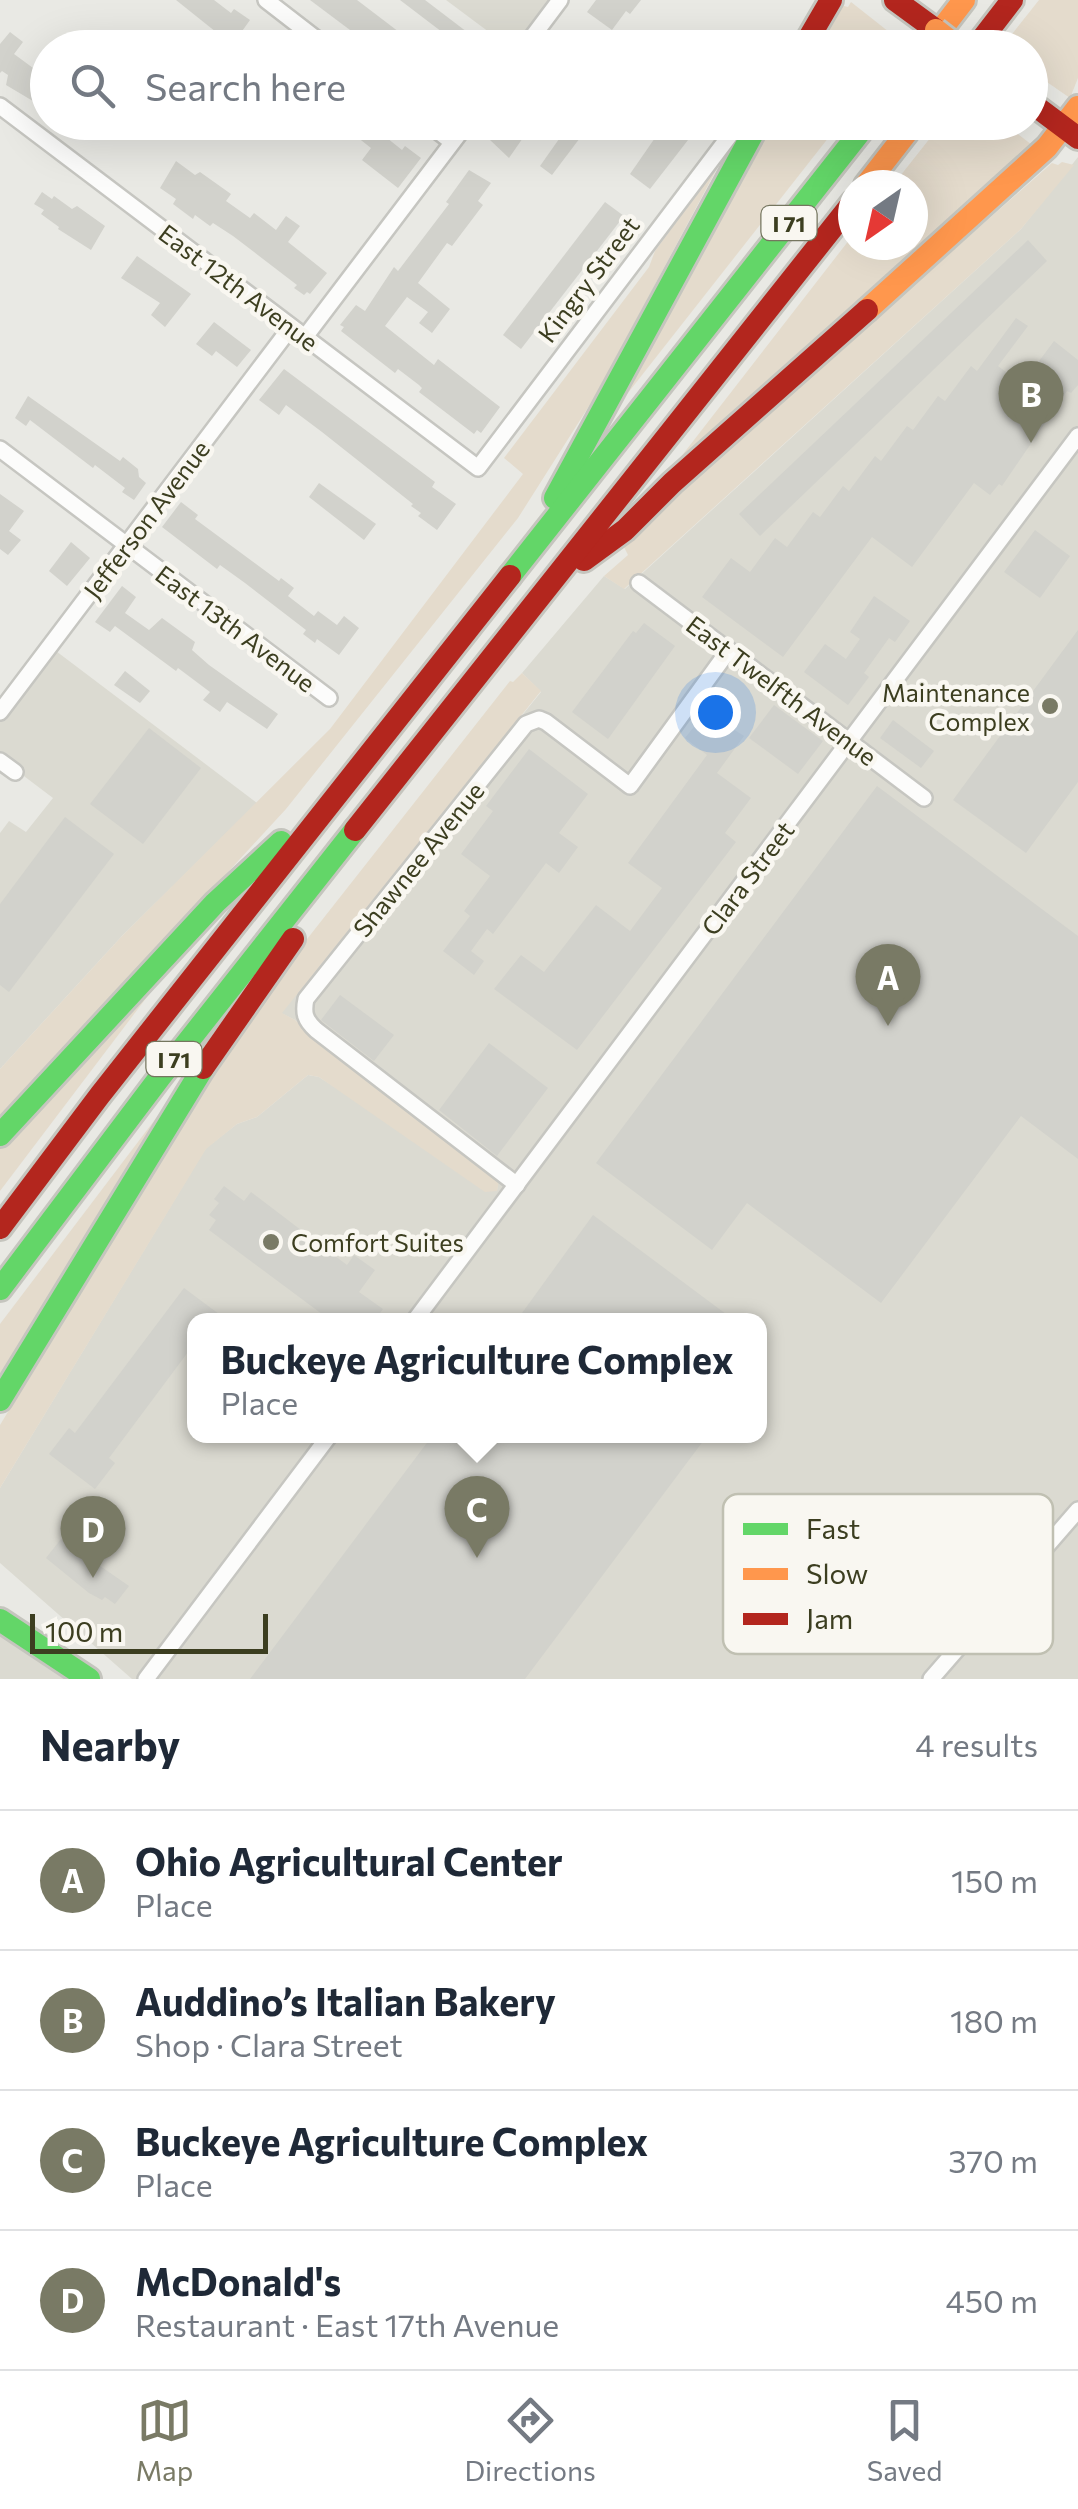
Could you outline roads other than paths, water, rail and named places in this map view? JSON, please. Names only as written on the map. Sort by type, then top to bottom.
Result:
[{"type":"main road","points":[[896,0],[935,30]]},
{"type":"main road","points":[[941,30],[964,0]]},
{"type":"main road","points":[[989,30],[1012,0]]},
{"type":"main road","points":[[813,30],[826,5]]},
{"type":"main road","points":[[553,582],[625,530],[965,223],[1071,133],[1078,107]]},
{"type":"main road","points":[[1048,115],[1071,133]]},
{"type":"main road","points":[[525,558],[590,428],[617,388],[749,140]]},
{"type":"main road","name":"I 71","points":[[0,1228],[100,1095],[854,140]]},
{"type":"main road","points":[[878,170],[902,140]]},
{"type":"main road","name":"I 71","points":[[0,1289],[160,1076],[838,221]]},
{"type":"main road","points":[[0,1134],[215,903],[269,852],[324,811]]},
{"type":"main road","points":[[0,1400],[198,1074],[315,908],[354,832]]},
{"type":"main road","points":[[0,1602],[92,1679]]},
{"type":"main road","points":[[0,1620],[92,1679]]},
{"type":"street","points":[[538,30],[560,0]]},
{"type":"street","points":[[277,3],[308,30]]},
{"type":"street","points":[[808,30],[826,5]]},
{"type":"street","name":"East 12th Avenue","points":[[0,106],[30,129]]},
{"type":"street","name":"East 12th Avenue","points":[[45,140],[478,468]]},
{"type":"street","name":"Kingry Street","points":[[478,468],[726,140]]},
{"type":"street","name":"Jefferson Avenue","points":[[0,712],[126,544],[452,142]]},
{"type":"street","name":"Clara Street","points":[[420,1313],[1078,436]]},
{"type":"street","name":"East 13th Avenue","points":[[0,449],[329,698]]},
{"type":"street","name":"East Twelfth Avenue","points":[[639,583],[924,798]]},
{"type":"street","name":"Shawnee Avenue","points":[[517,1184],[316,1030],[303,1011],[306,999],[526,724],[540,719],[546,722],[630,786],[729,650]]},
{"type":"street","points":[[0,761],[16,772]]},
{"type":"street","points":[[146,1679],[324,1443]]},
{"type":"street","points":[[1053,1539],[1078,1510]]},
{"type":"street","points":[[931,1679],[953,1654]]},
{"type":"place","name":"Auddino’s Italian Bakery","points":[[1031,443]]},
{"type":"place","name":"Maintenance Complex","points":[[1050,706]]},
{"type":"place","name":"Ohio Agricultural Center","points":[[888,1026]]},
{"type":"place","name":"Comfort Suites","points":[[271,1242]]},
{"type":"place","name":"Buckeye Agriculture Complex","points":[[477,1558]]},
{"type":"place","name":"McDonald's","points":[[93,1578]]}]
